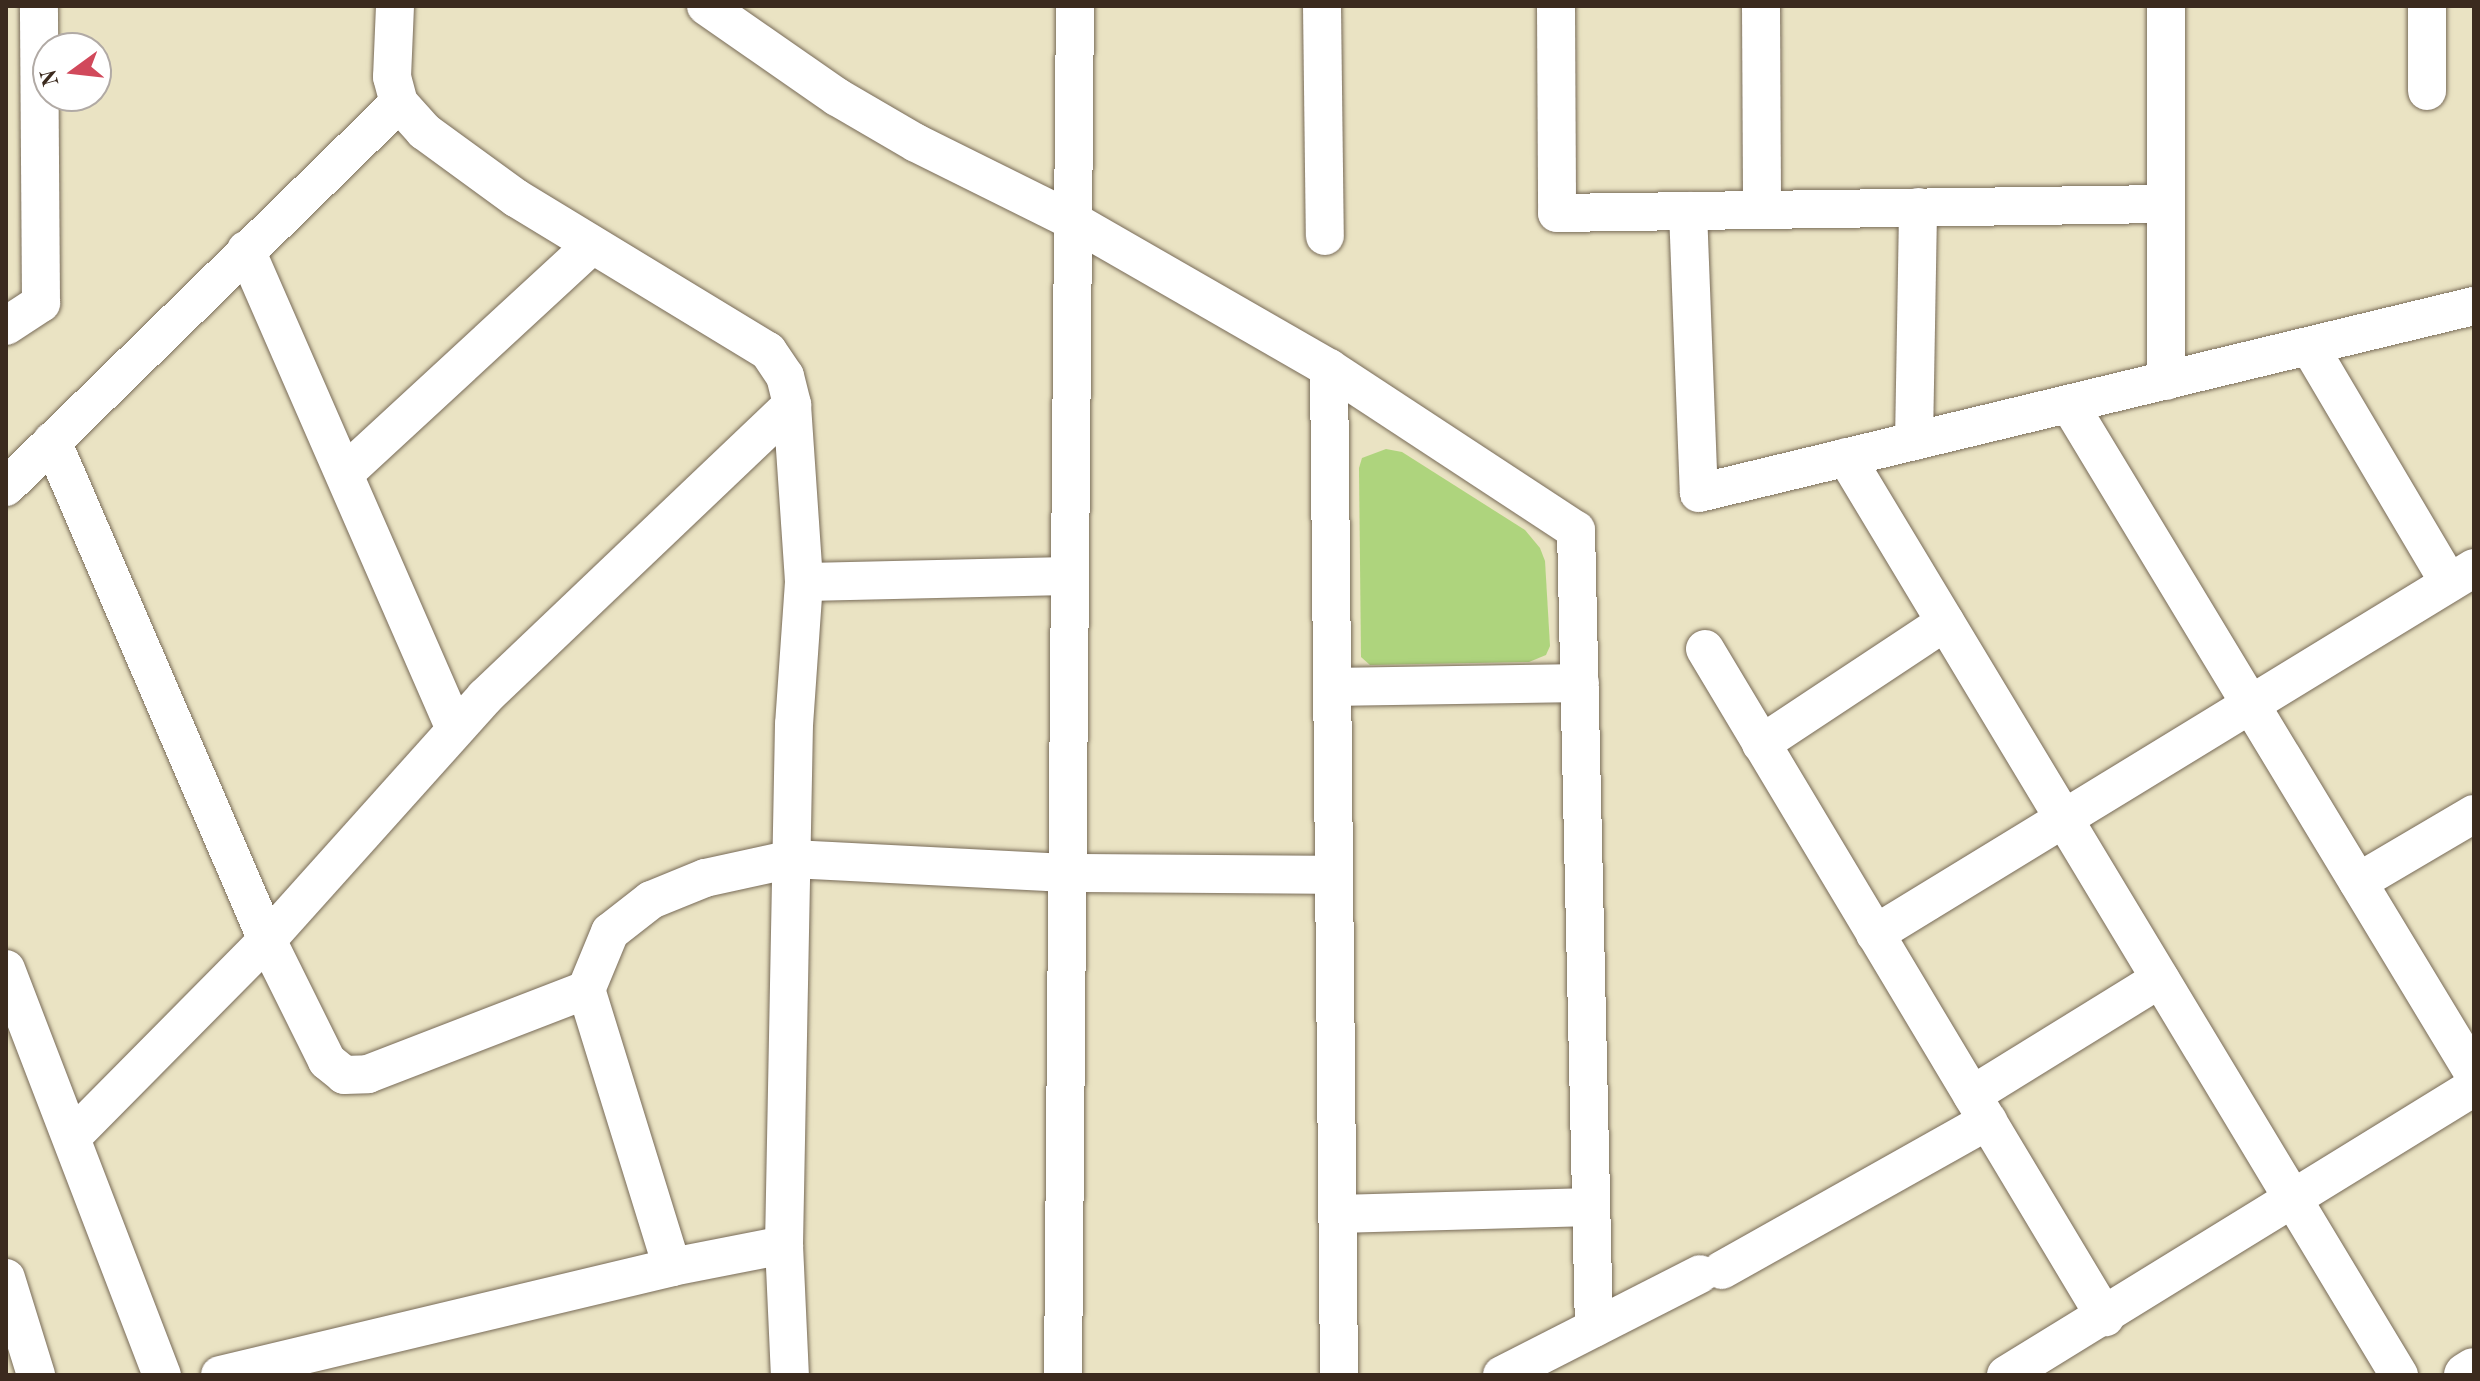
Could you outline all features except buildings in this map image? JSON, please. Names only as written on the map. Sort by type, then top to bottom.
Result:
[{"type":"main road","points":[[2466,1375],[2474,1370]]},
{"type":"street","points":[[6,326],[41,303],[39,6]]},
{"type":"street","points":[[395,6],[392,77],[399,103],[468,166],[768,351],[785,376],[792,405],[804,582],[792,859],[784,1245],[790,1375]]},
{"type":"street","points":[[706,6],[890,128],[1073,221],[1329,368],[1576,530],[1594,1328]]},
{"type":"street","points":[[1063,1375],[1075,6]]},
{"type":"street","points":[[1322,6],[1325,236]]},
{"type":"street","points":[[1556,6],[1557,213],[2166,204]]},
{"type":"street","points":[[1761,6],[1762,209]]},
{"type":"street","points":[[2166,6],[2166,381]]},
{"type":"street","points":[[2427,6],[2427,91]]},
{"type":"street","points":[[6,487],[399,103]]},
{"type":"street","points":[[1914,441],[1918,207]]},
{"type":"street","points":[[1688,211],[1699,493],[2474,306]]},
{"type":"street","points":[[345,473],[592,245]]},
{"type":"street","points":[[246,250],[455,729]]},
{"type":"street","points":[[1875,934],[2462,576],[2309,346]]},
{"type":"street","points":[[1329,368],[1339,1375]]},
{"type":"street","points":[[2069,404],[2474,1074]]},
{"type":"street","points":[[74,1135],[267,940],[455,729],[792,405]]},
{"type":"street","points":[[52,441],[267,940],[327,1061],[344,1075],[368,1074],[586,990]]},
{"type":"street","points":[[1846,457],[2399,1375]]},
{"type":"street","points":[[804,582],[1070,576]]},
{"type":"street","points":[[1761,744],[1945,622]]},
{"type":"street","points":[[1705,649],[2105,1317]]},
{"type":"street","points":[[1333,687],[1580,683]]},
{"type":"street","points":[[2358,882],[2474,814]]},
{"type":"street","points":[[672,1267],[586,990],[610,932],[651,900],[705,878],[792,859],[1067,873],[1334,875]]},
{"type":"street","points":[[6,969],[74,1135],[162,1375]]},
{"type":"street","points":[[1502,1375],[1711,1272],[1980,1108],[2160,979]]},
{"type":"street","points":[[2006,1375],[2294,1202],[2474,1087]]},
{"type":"street","points":[[1338,1214],[1591,1207]]},
{"type":"street","points":[[220,1375],[672,1267],[784,1245]]},
{"type":"street","points":[[6,1278],[36,1375]]},
{"type":"green space","points":[[1386,449],[1402,452],[1525,530],[1540,548],[1545,561],[1550,646],[1546,655],[1529,662],[1370,665],[1361,657],[1359,468],[1362,458]]}]
